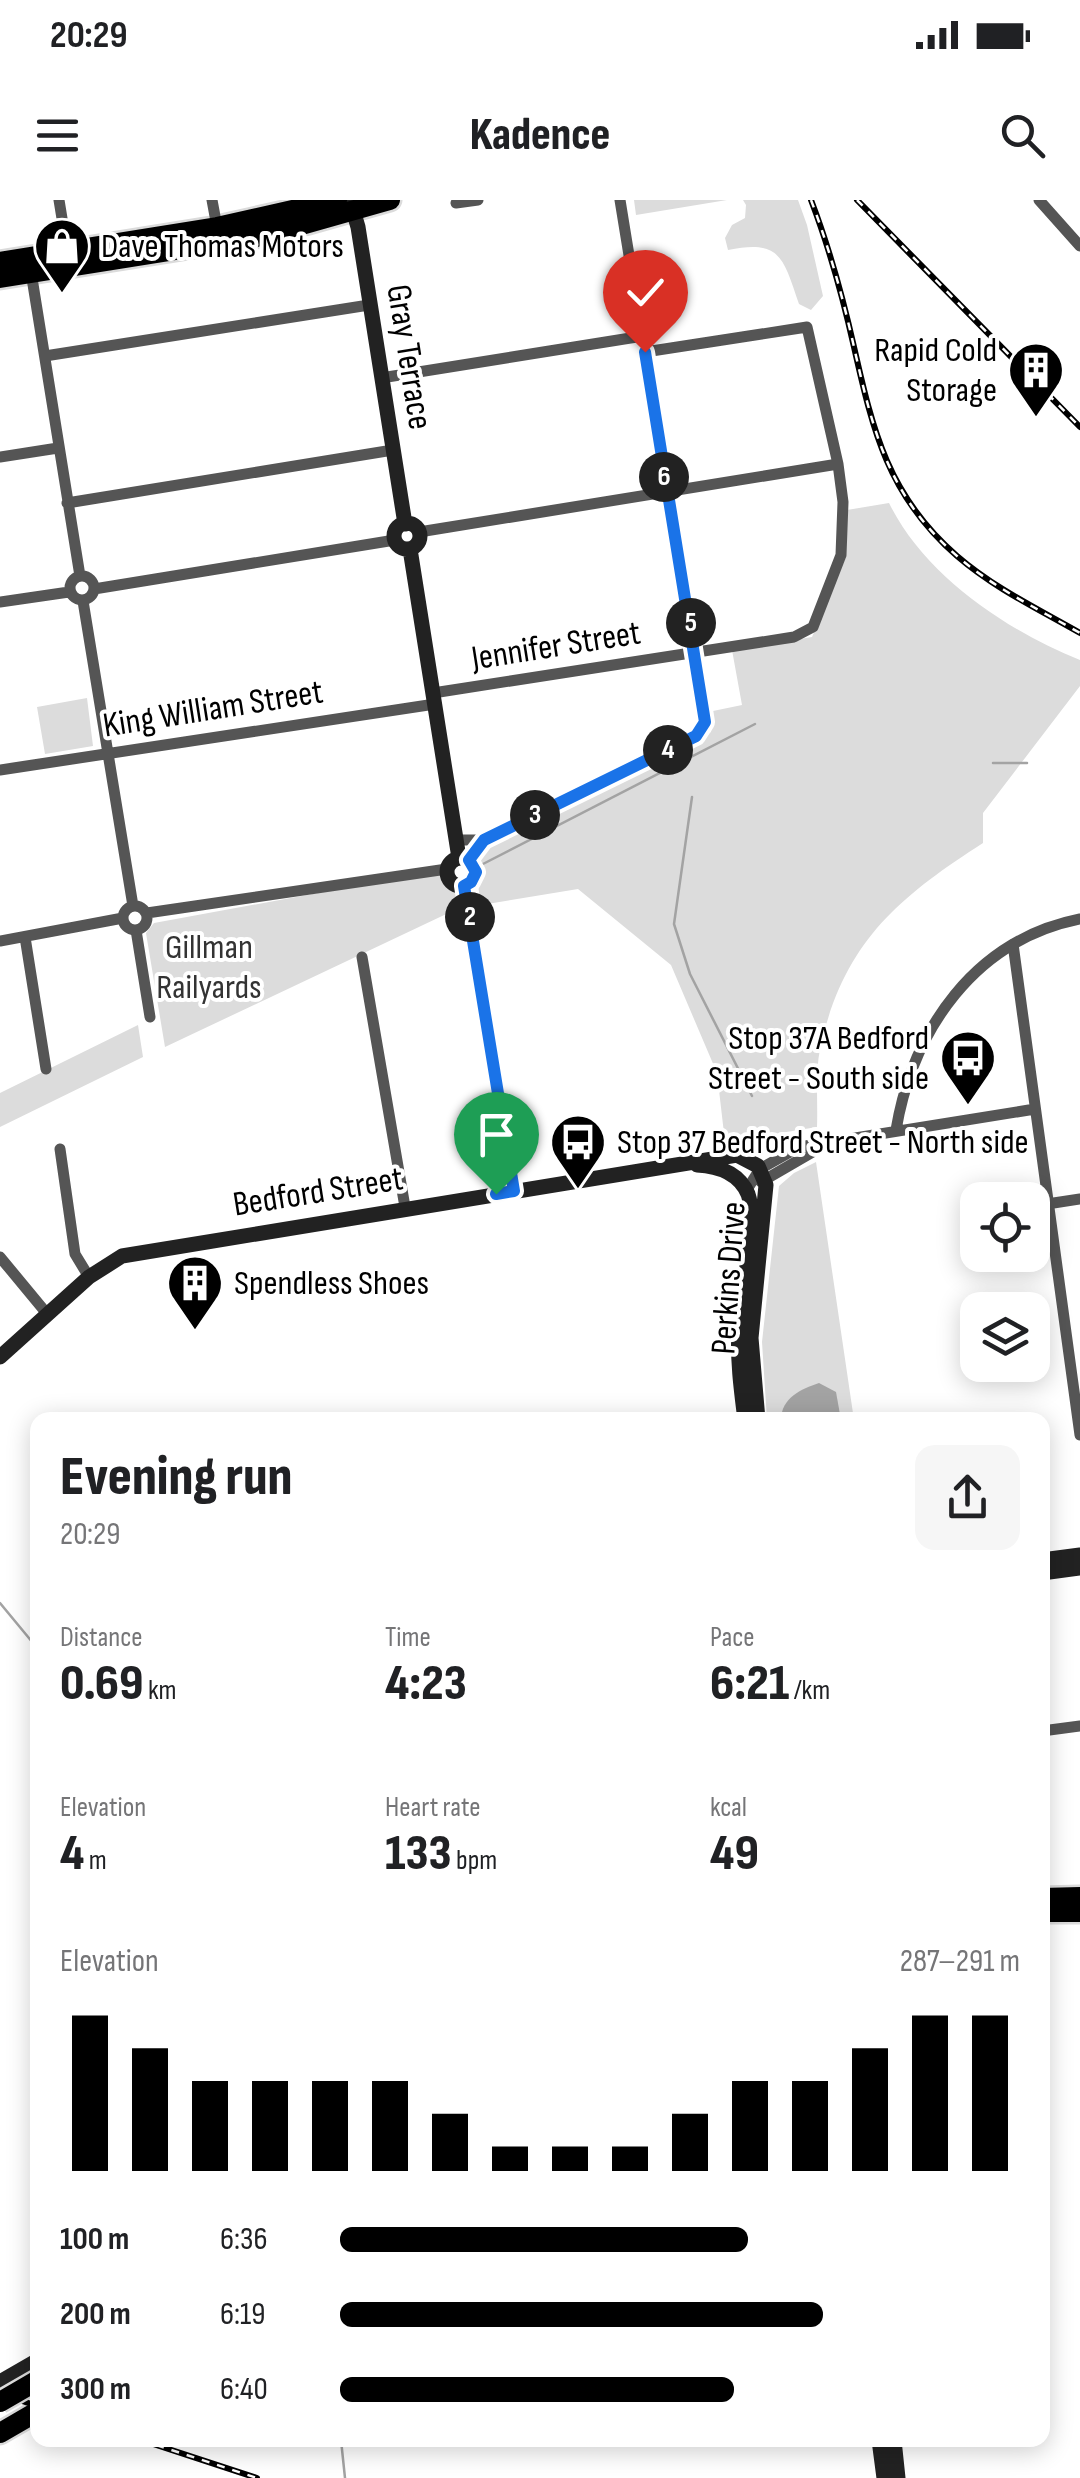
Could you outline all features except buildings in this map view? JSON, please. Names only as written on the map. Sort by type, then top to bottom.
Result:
[{"type":"highway","points":[[0,278],[30,266],[216,228],[390,200]]},
{"type":"highway","points":[[69,259],[238,241],[347,204]]},
{"type":"highway","points":[[0,262],[30,266]]},
{"type":"highway","points":[[1050,1898],[1080,1897]]},
{"type":"highway","points":[[1050,1912],[1080,1912]]},
{"type":"highway","points":[[0,2402],[30,2385]]},
{"type":"highway","points":[[0,2415],[30,2398]]},
{"type":"highway","points":[[0,2434],[30,2416]]},
{"type":"street","points":[[59,200],[69,259]]},
{"type":"street","points":[[212,200],[216,228]]},
{"type":"street","points":[[456,204],[478,200]]},
{"type":"street","points":[[147,913],[458,862],[484,840],[702,730],[705,709],[620,200]]},
{"type":"street","points":[[1039,200],[1080,246]]},
{"type":"street","name":"Gray Terrace","points":[[347,204],[370,305],[393,450],[412,528]]},
{"type":"street","points":[[30,266],[80,576]]},
{"type":"street","points":[[45,356],[370,305]]},
{"type":"street","points":[[458,862],[476,872],[464,886],[454,884],[456,840],[434,698],[403,544],[396,532],[838,464],[807,328],[645,352]]},
{"type":"street","points":[[381,378],[642,336]]},
{"type":"street","points":[[0,457],[58,448]]},
{"type":"street","points":[[68,503],[393,450]]},
{"type":"street","name":"Jennifer Street","points":[[434,698],[806,633],[813,627],[842,555],[843,502],[838,464]]},
{"type":"street","points":[[94,589],[403,544]]},
{"type":"street","points":[[80,576],[92,581],[94,589],[84,601],[74,599],[69,592],[70,583],[80,576]]},
{"type":"street","points":[[0,602],[69,592]]},
{"type":"street","points":[[84,601],[132,906]]},
{"type":"street","name":"King William Street","points":[[0,770],[434,698]]},
{"type":"street","points":[[456,840],[484,840]]},
{"type":"street","points":[[464,886],[514,1191]]},
{"type":"street","points":[[136,930],[126,926],[124,912],[140,906],[147,913]]},
{"type":"street","points":[[136,930],[146,924],[147,913]]},
{"type":"street","points":[[0,941],[123,918]]},
{"type":"street","points":[[896,1130],[911,1069],[930,1027],[965,981],[1013,944],[1052,926],[1080,919]]},
{"type":"street","points":[[136,930],[150,1017]]},
{"type":"street","points":[[26,937],[46,1070]]},
{"type":"street","points":[[1013,944],[1044,1182]]},
{"type":"street","points":[[362,957],[405,1207]]},
{"type":"street","points":[[746,1191],[799,1147],[1034,1110]]},
{"type":"street","points":[[60,1149],[75,1254],[89,1277]]},
{"type":"street","name":"Perkins Drive","points":[[683,1165],[737,1155],[750,1159],[763,1174],[766,1198],[751,1338],[757,1412]]},
{"type":"street","name":"Bedford Street","points":[[0,1357],[89,1277],[109,1262],[134,1253],[683,1165]]},
{"type":"street","name":"Perkins Drive","points":[[683,1165],[719,1168],[738,1179],[746,1191],[750,1220],[738,1339],[744,1412]]},
{"type":"street","points":[[1050,1204],[1080,1199]]},
{"type":"street","points":[[1050,1225],[1080,1434]]},
{"type":"street","points":[[0,1257],[48,1315]]},
{"type":"street","points":[[1050,1559],[1080,1555]]},
{"type":"street","points":[[1050,1572],[1080,1568]]},
{"type":"street","points":[[1050,1730],[1080,1726]]},
{"type":"street","points":[[0,2382],[30,2365]]},
{"type":"street","points":[[880,2447],[884,2478]]},
{"type":"street","points":[[895,2447],[898,2478]]},
{"type":"green space","points":[[634,200],[727,200],[636,215]]},
{"type":"green space","points":[[743,200],[798,200],[823,296],[811,310],[799,304],[789,275],[770,250],[728,250],[725,238],[732,225],[745,218]]},
{"type":"green space","points":[[889,503],[924,554],[970,598],[1024,633],[1080,660],[1080,686],[983,813],[983,843],[899,905],[859,952],[830,1012],[820,1049],[817,1127],[725,1142],[717,1073],[671,965],[578,889],[481,905],[473,852],[711,732],[713,711],[742,705],[732,650],[812,637],[846,557],[847,510]]},
{"type":"green space","points":[[87,698],[93,746],[45,754],[37,707]]},
{"type":"green space","name":"Gillman Railyards","points":[[443,870],[459,890],[459,908],[165,1047],[146,933],[154,923]]},
{"type":"green space","points":[[138,1025],[143,1057],[0,1127],[0,1093]]},
{"type":"green space","points":[[816,1162],[853,1412],[766,1412],[762,1342],[779,1186]]},
{"type":"shaded area","points":[[819,1383],[836,1392],[840,1412],[782,1412],[788,1400]]},
{"type":"waterway","points":[[481,865],[755,724]]},
{"type":"waterway","points":[[993,763],[1027,763]]},
{"type":"waterway","points":[[692,797],[674,924],[690,974],[752,1096]]},
{"type":"waterway","points":[[0,1603],[30,1639]]},
{"type":"waterway","points":[[342,2447],[345,2478]]},
{"type":"railway","points":[[811,200],[835,273],[868,407],[899,486],[934,533],[971,568],[1080,633]]},
{"type":"railway","points":[[857,200],[1080,427]]},
{"type":"railway","points":[[0,2394],[30,2403]]},
{"type":"railway","points":[[162,2447],[257,2478]]},
{"type":"place","name":"Dave Thomas Motors","points":[[62,295]]},
{"type":"place","name":"Rapid Cold Storage","points":[[1036,419]]},
{"type":"place","name":"Stop 37A Bedford Street - South side","points":[[968,1107]]},
{"type":"place","name":"Stop 37 Bedford Street - North side","points":[[578,1191]]},
{"type":"place","name":"Spendless Shoes","points":[[195,1332]]},
{"type":"route","points":[[496,1194],[514,1191],[464,886],[476,872],[469,860],[472,852],[484,840],[696,736],[705,722],[645,352]]}]
